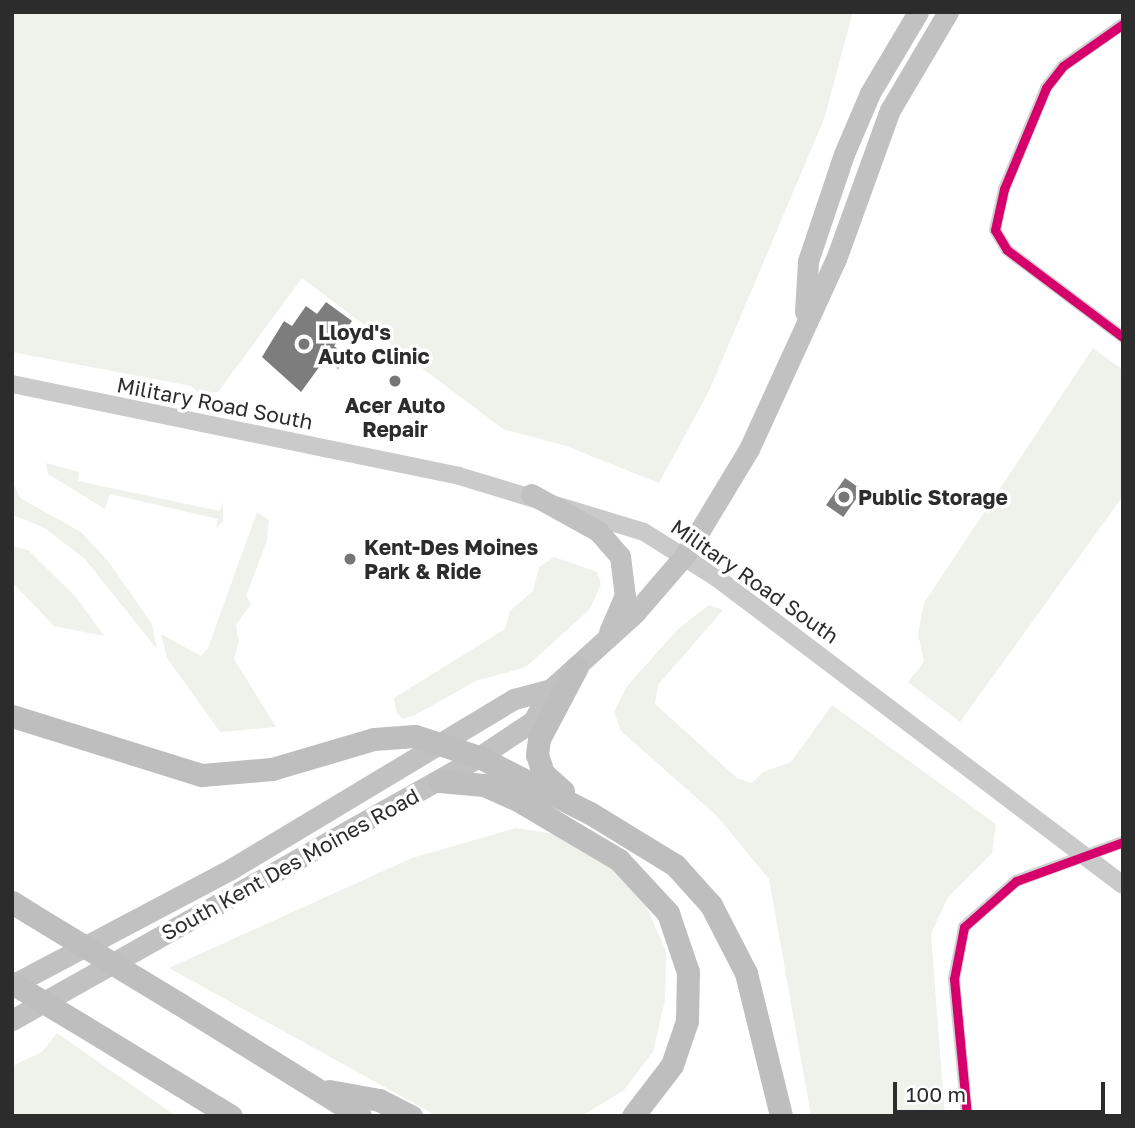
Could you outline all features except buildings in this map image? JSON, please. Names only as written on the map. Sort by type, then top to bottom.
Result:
[{"type":"highway","name":"South Kent Des Moines Road","points":[[805,321],[808,261],[839,166],[870,93],[918,12]]},
{"type":"highway","name":"South Kent Des Moines Road","points":[[12,1020],[479,757],[533,720],[551,689],[605,641],[685,555],[749,449],[805,321],[836,259],[890,110],[948,12]]},
{"type":"highway","points":[[531,494],[598,531],[620,555],[625,595],[605,641]]},
{"type":"highway","points":[[577,667],[539,739],[537,755],[543,773],[590,813]]},
{"type":"highway","name":"South Kent Des Moines Road","points":[[12,984],[231,869],[445,743],[514,699],[551,689]]},
{"type":"highway","points":[[12,716],[202,775],[272,769],[390,737],[445,743],[479,757],[590,813],[674,865],[711,905],[749,983],[781,1116]]},
{"type":"highway","points":[[439,780],[484,785],[518,800],[619,860],[668,913],[688,972],[687,1021],[673,1065],[633,1116]]},
{"type":"highway","points":[[22,908],[360,1116]]},
{"type":"highway","points":[[12,984],[231,1116]]},
{"type":"highway","points":[[315,1088],[379,1100],[411,1116]]},
{"type":"main road","name":"Military Road South","points":[[12,384],[531,494],[644,532],[685,555],[1123,884]]},
{"type":"street","points":[[1123,24],[1063,66],[1046,88],[997,214],[996,236],[1003,246],[1123,338]]},
{"type":"street","points":[[967,1116],[954,979],[964,927],[1016,881],[1123,842]]},
{"type":"shaded area","points":[[12,12],[853,12],[824,119],[709,391],[659,483],[566,446],[503,429],[302,278],[218,392],[199,393],[191,386],[12,352]]},
{"type":"shaded area","points":[[1093,348],[1123,370],[1123,496],[960,722],[908,682],[924,662],[918,634],[924,603]]},
{"type":"shaded area","points":[[46,463],[79,472],[78,481],[220,511],[223,501],[223,521],[216,528],[218,519],[110,494],[105,509],[48,474]]},
{"type":"shaded area","points":[[12,479],[20,498],[81,532],[108,561],[152,624],[157,649],[84,558],[43,527],[12,515]]},
{"type":"shaded area","points":[[257,512],[269,520],[267,541],[246,596],[251,604],[236,625],[239,642],[234,659],[276,727],[220,732],[167,658],[161,634],[201,656],[208,648]]},
{"type":"shaded area","points":[[12,546],[28,550],[76,597],[104,636],[54,626],[12,582]]},
{"type":"shaded area","points":[[554,557],[597,572],[601,584],[590,609],[526,667],[476,681],[415,715],[403,719],[397,714],[394,698],[505,629],[510,611],[533,591],[539,567]]},
{"type":"shaded area","points":[[709,605],[723,610],[658,685],[655,704],[737,778],[752,783],[763,772],[791,762],[832,705],[996,824],[992,853],[948,897],[931,934],[945,1116],[811,1116],[769,879],[717,816],[621,731],[614,712],[627,686],[679,628]]},
{"type":"shaded area","points":[[516,828],[568,836],[610,860],[643,899],[666,951],[665,1000],[653,1052],[624,1090],[582,1116],[437,1116],[169,968],[412,858]]},
{"type":"shaded area","points":[[57,1033],[176,1116],[12,1114],[12,1066],[42,1052]]},
{"type":"cycle path","points":[[1123,24],[1063,66],[1046,88],[1004,189],[995,230],[1007,250],[1123,337]]},
{"type":"cycle path","points":[[967,1116],[954,979],[964,927],[1016,881],[1123,842]]},
{"type":"place","name":"Lloyd's Auto Clinic","points":[[304,344]]},
{"type":"place","name":"Acer Auto Repair","points":[[395,381]]},
{"type":"place","name":"Public Storage","points":[[844,497]]},
{"type":"place","name":"Kent-Des Moines Park & Ride","points":[[350,559]]}]
